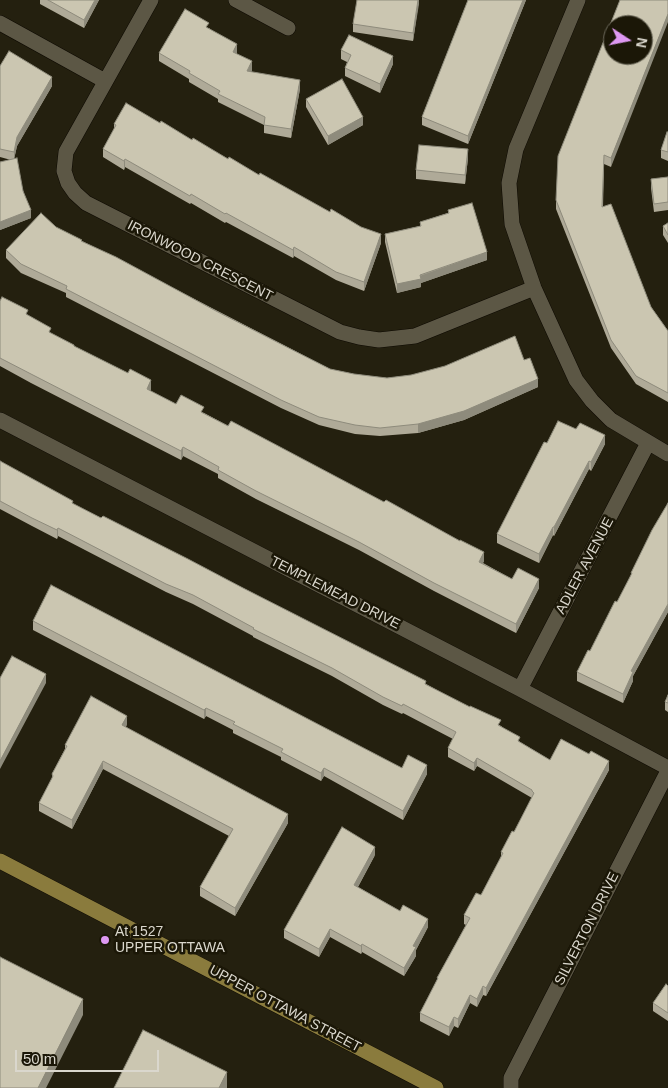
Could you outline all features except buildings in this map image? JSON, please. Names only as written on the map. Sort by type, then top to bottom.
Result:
[{"type":"main road","name":"UPPER OTTAWA STREET","points":[[0,861],[436,1088]]},
{"type":"street","name":"IRONWOOD CRESCENT","points":[[151,0],[66,152],[64,172],[68,183],[86,203],[340,332],[359,337],[379,340],[415,336],[534,288]]},
{"type":"street","points":[[236,0],[288,28]]},
{"type":"street","points":[[578,0],[516,149],[509,183],[512,224],[534,288],[576,380],[592,401],[611,420],[668,454]]},
{"type":"street","points":[[0,23],[105,81]]},
{"type":"street","name":"TEMPLEMEAD DRIVE","points":[[0,420],[520,689],[668,770]]},
{"type":"street","name":"ADLER AVENUE","points":[[520,689],[648,443]]},
{"type":"street","name":"SILVERTON DRIVE","points":[[511,1088],[511,1078],[668,770]]},
{"type":"place","name":"At 1527 UPPER OTTAWA","points":[[105,940]]}]
